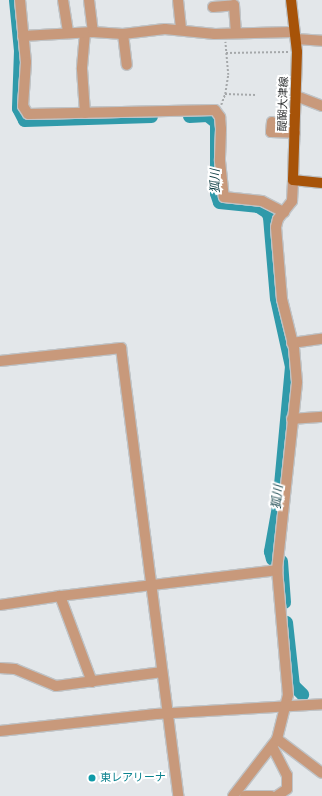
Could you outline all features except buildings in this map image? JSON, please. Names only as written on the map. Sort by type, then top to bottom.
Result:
[{"type":"main road","name":"醍醐大津線","points":[[291,0],[297,52],[293,180]]},
{"type":"main road","points":[[293,180],[322,183]]},
{"type":"street","points":[[20,0],[26,62],[23,106],[25,111],[33,115],[215,110],[220,117],[220,161],[224,197],[262,201],[284,212]]},
{"type":"street","points":[[63,0],[68,33]]},
{"type":"street","points":[[85,113],[82,69],[89,33],[89,0]]},
{"type":"street","points":[[178,0],[181,30]]},
{"type":"street","points":[[213,7],[234,2],[232,32]]},
{"type":"street","points":[[23,36],[68,33],[124,34],[181,30],[215,34],[232,32],[294,36],[322,41]]},
{"type":"street","points":[[124,34],[127,65]]},
{"type":"street","points":[[296,96],[322,106]]},
{"type":"street","points":[[272,122],[271,132],[295,133]]},
{"type":"street","points":[[233,796],[274,742],[286,705],[288,690],[277,570],[297,382],[292,343],[282,299],[276,226],[292,201],[293,180]]},
{"type":"street","points":[[292,343],[322,339]]},
{"type":"street","points":[[0,361],[121,348],[178,796]]},
{"type":"street","points":[[292,419],[322,417]]},
{"type":"street","points":[[0,605],[60,596],[277,570]]},
{"type":"street","points":[[60,596],[92,682]]},
{"type":"street","points":[[0,668],[15,669],[56,686],[162,672]]},
{"type":"street","points":[[0,731],[168,714],[286,705],[322,704]]},
{"type":"street","points":[[274,742],[319,767]]},
{"type":"street","points":[[274,742],[287,775],[286,789],[277,796]]},
{"type":"street","points":[[241,786],[245,796],[271,796]]},
{"type":"path","points":[[215,110],[225,94],[228,75],[224,44],[232,32]]},
{"type":"path","points":[[226,52],[297,52]]},
{"type":"path","points":[[225,94],[256,95]]},
{"type":"waterway","name":"狐川","points":[[15,0],[20,50],[18,108],[24,120],[151,116]]},
{"type":"waterway","name":"狐川","points":[[189,116],[207,115],[216,122],[216,193],[219,202],[258,206],[267,212],[269,217],[276,298],[291,366],[278,506],[270,551],[272,559]]},
{"type":"waterway","name":"狐川","points":[[281,561],[284,602]]},
{"type":"waterway","name":"狐川","points":[[286,622],[293,685],[302,694]]},
{"type":"place","name":"東レアリーナ","points":[[92,778]]}]
